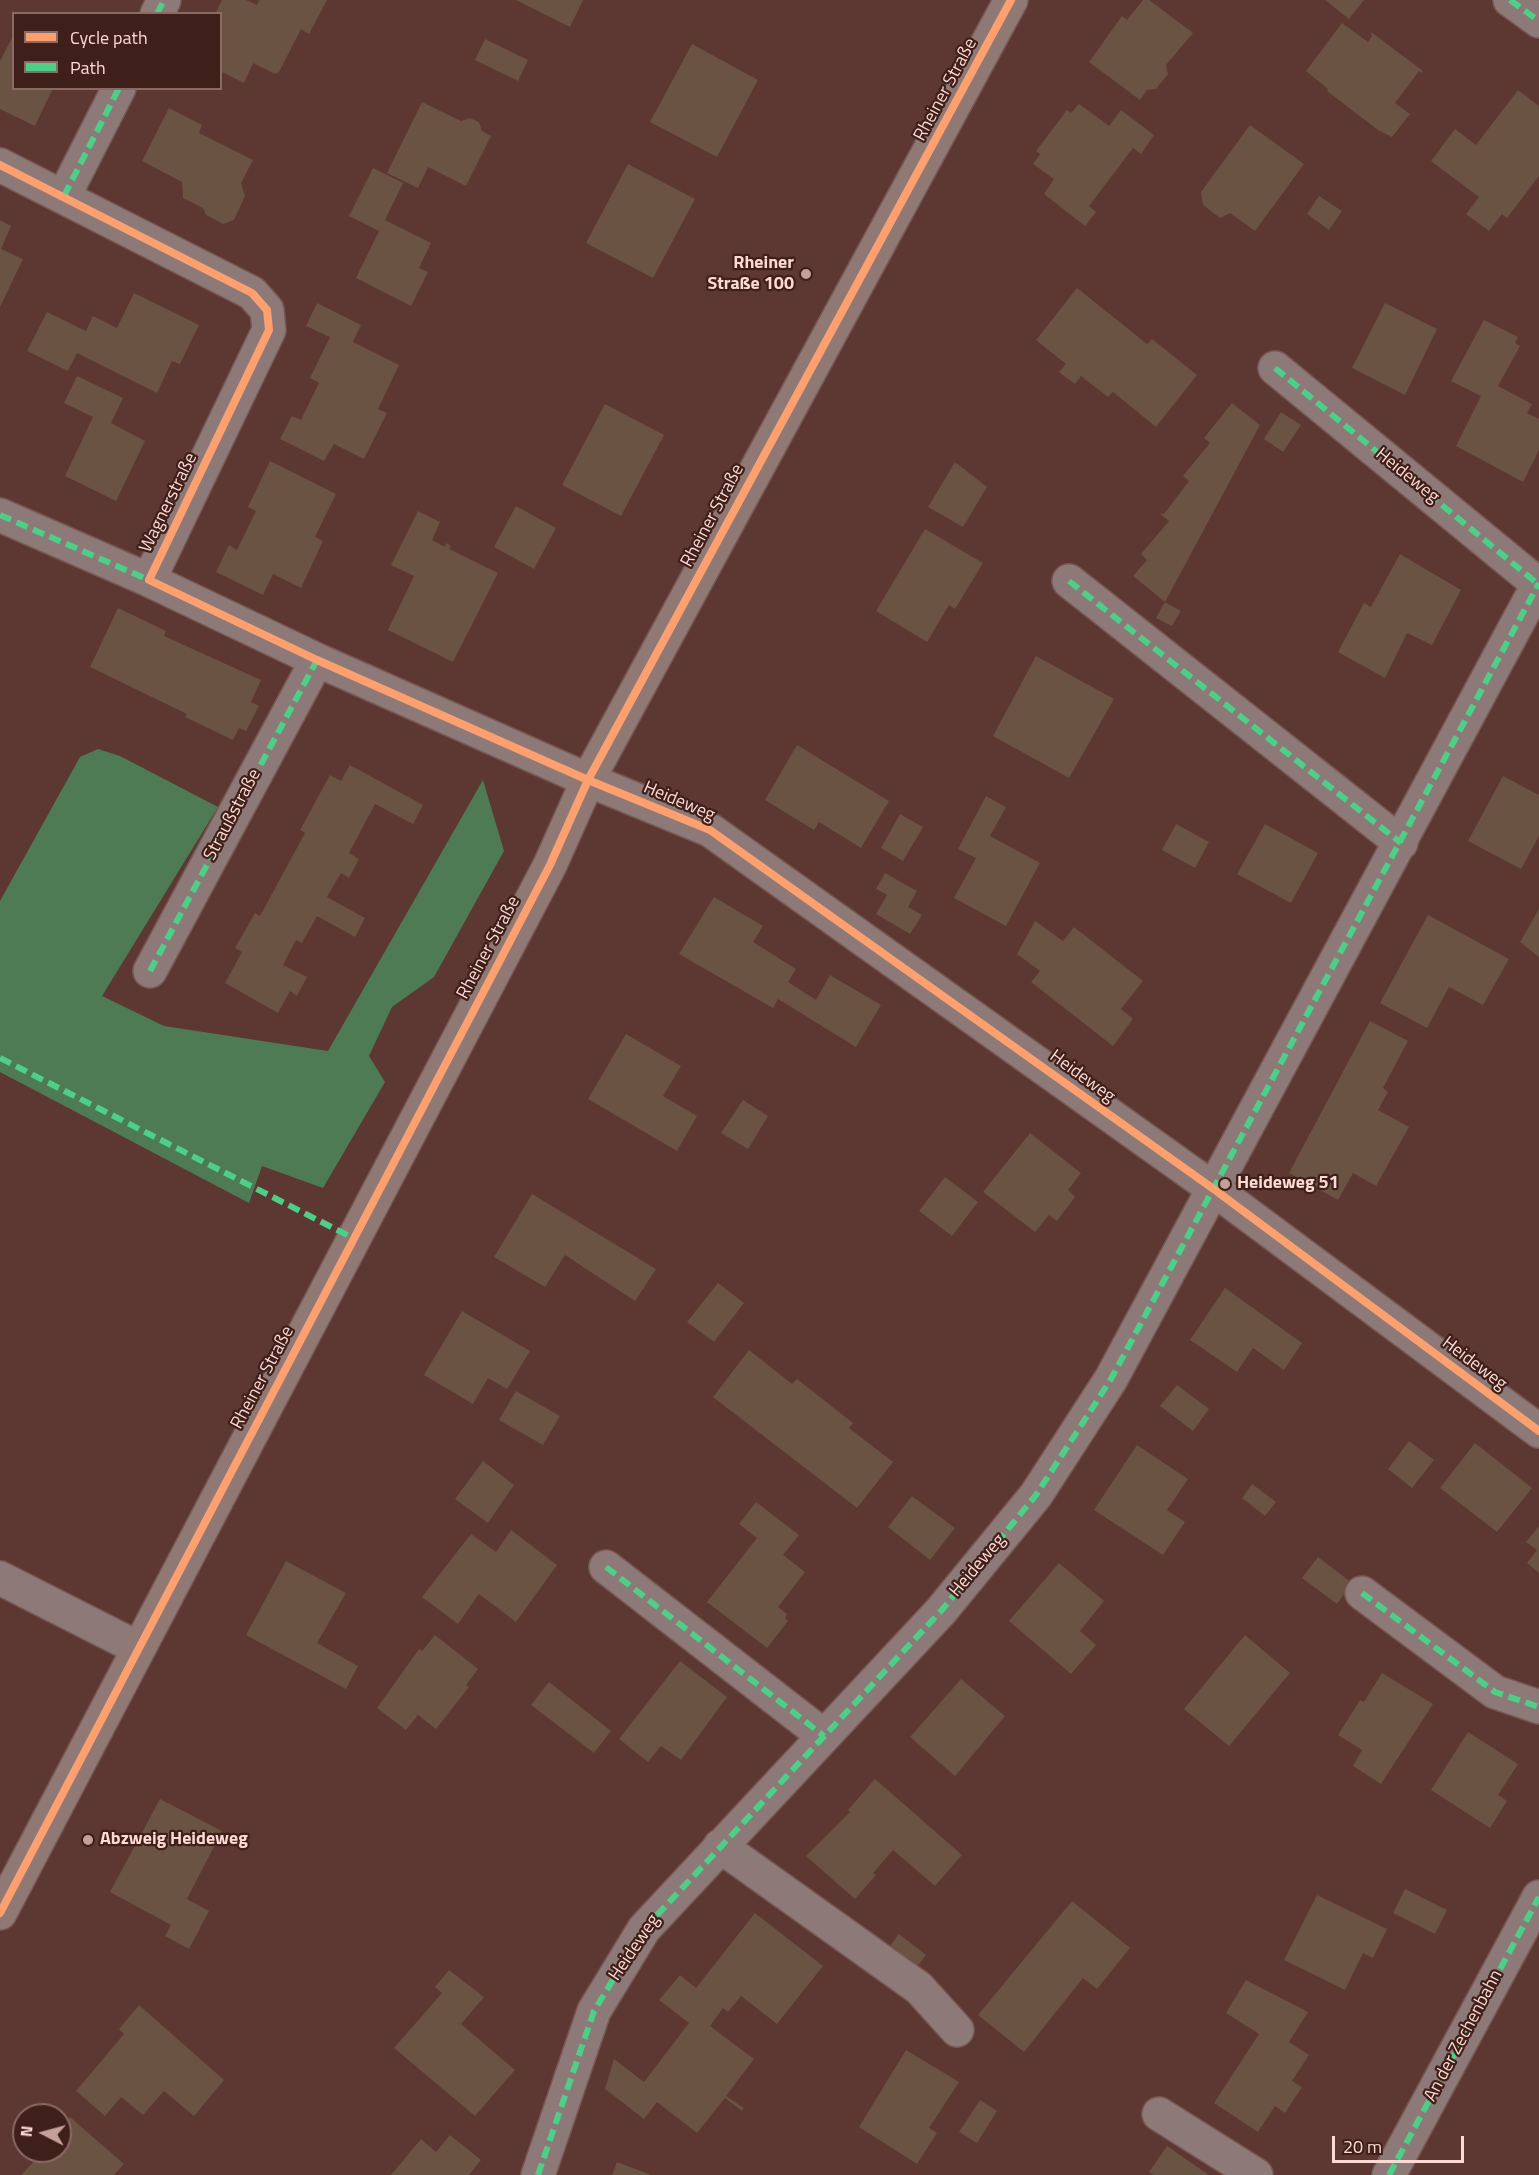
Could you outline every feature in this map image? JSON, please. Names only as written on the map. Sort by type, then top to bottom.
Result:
[{"type":"main road","name":"Rheiner Straße","points":[[0,1913],[550,865],[588,780],[1011,0]]},
{"type":"street","points":[[1510,0],[1539,21]]},
{"type":"street","points":[[64,196],[118,90]]},
{"type":"street","name":"Wagnerstraße","points":[[0,165],[252,293],[267,310],[269,330],[149,580]]},
{"type":"street","name":"Heideweg","points":[[538,2175],[594,2011],[644,1929],[941,1611],[1036,1495],[1111,1379],[1215,1190],[1539,583],[1275,368]]},
{"type":"street","name":"Wagnerstraße","points":[[0,515],[149,580],[317,660],[588,780]]},
{"type":"street","points":[[1069,581],[1401,843]]},
{"type":"street","name":"Straußstraße","points":[[150,970],[317,660]]},
{"type":"street","name":"Heideweg","points":[[588,780],[710,830],[1215,1190],[1539,1431]]},
{"type":"street","points":[[606,1567],[824,1736]]},
{"type":"street","points":[[0,1578],[138,1648]]},
{"type":"street","points":[[1362,1593],[1496,1692],[1539,1707]]},
{"type":"street","points":[[720,1846],[919,1988],[957,2030]]},
{"type":"street","name":"An der Zechenbahn","points":[[1389,2175],[1539,1897]]},
{"type":"street","points":[[1159,2114],[1256,2175]]},
{"type":"green space","points":[[98,749],[120,756],[218,807],[102,996],[164,1026],[328,1051],[483,780],[504,851],[434,977],[392,1007],[369,1056],[385,1082],[323,1188],[262,1166],[249,1203],[0,1072],[0,901],[80,757]]},
{"type":"building","points":[[222,0],[246,0],[257,5],[259,0],[327,0],[309,34],[301,29],[279,72],[275,74],[253,63],[244,83],[222,72],[222,12],[216,12]]},
{"type":"building","points":[[516,0],[583,0],[570,27]]},
{"type":"building","points":[[1143,0],[1149,0],[1193,33],[1166,65],[1168,74],[1156,89],[1147,90],[1140,100],[1089,62],[1122,16],[1127,20]]},
{"type":"building","points":[[1325,0],[1364,0],[1349,19]]},
{"type":"building","points":[[1342,23],[1368,42],[1372,36],[1371,32],[1423,71],[1421,73],[1419,71],[1395,103],[1410,114],[1392,137],[1378,130],[1327,91],[1328,89],[1306,71]]},
{"type":"building","points":[[12,38],[12,90],[52,90],[35,126],[0,109],[0,61]]},
{"type":"building","points":[[485,39],[528,60],[518,81],[475,60]]},
{"type":"building","points":[[692,44],[758,80],[717,157],[650,122]]},
{"type":"building","points":[[1518,90],[1539,106],[1539,176],[1507,218],[1502,214],[1489,231],[1466,214],[1479,197],[1431,161],[1455,129],[1476,145]]},
{"type":"building","points":[[422,102],[461,121],[470,118],[479,122],[482,131],[491,136],[466,186],[428,167],[418,188],[387,173]]},
{"type":"building","points":[[1079,104],[1109,126],[1121,110],[1154,135],[1141,154],[1133,148],[1089,206],[1096,212],[1085,226],[1044,194],[1054,179],[1033,164],[1040,154],[1036,151],[1067,110],[1071,113]]},
{"type":"building","points":[[169,108],[202,125],[199,133],[253,160],[241,183],[245,196],[234,220],[223,224],[206,215],[203,208],[183,198],[182,182],[142,161]]},
{"type":"building","points":[[1250,125],[1304,164],[1255,231],[1230,213],[1220,218],[1203,205],[1201,192]]},
{"type":"building","points":[[628,164],[695,199],[653,278],[586,243]]},
{"type":"building","points":[[373,168],[403,183],[385,220],[431,243],[419,268],[428,272],[411,306],[356,278],[379,231],[349,216]]},
{"type":"building","points":[[1319,196],[1342,211],[1329,230],[1307,214]]},
{"type":"building","points":[[0,220],[11,226],[1,249],[23,259],[0,307]]},
{"type":"building","points":[[1077,288],[1147,344],[1152,339],[1197,375],[1156,427],[1113,392],[1108,397],[1081,376],[1075,384],[1059,372],[1066,364],[1036,340]]},
{"type":"building","points":[[134,293],[199,325],[180,364],[172,361],[157,393],[77,353],[68,371],[27,351],[47,312],[86,331],[93,316],[117,328]]},
{"type":"building","points":[[317,303],[361,325],[353,342],[399,365],[378,409],[387,413],[364,459],[334,444],[324,461],[280,439],[292,416],[301,420],[319,383],[310,378],[330,337],[306,326]]},
{"type":"building","points":[[1385,303],[1437,329],[1405,395],[1352,368]]},
{"type":"building","points":[[1484,320],[1518,337],[1515,343],[1520,346],[1498,386],[1532,404],[1527,413],[1539,419],[1539,450],[1523,482],[1456,446],[1481,396],[1451,381]]},
{"type":"building","points":[[77,376],[123,398],[111,423],[145,441],[116,501],[65,476],[93,417],[64,403]]},
{"type":"building","points":[[1232,403],[1260,425],[1165,602],[1133,576],[1147,560],[1141,554],[1169,521],[1159,513],[1164,514],[1189,481],[1183,476],[1210,443],[1204,438]]},
{"type":"building","points":[[605,404],[664,435],[621,516],[562,485]]},
{"type":"building","points":[[1281,412],[1301,425],[1283,452],[1264,439]]},
{"type":"building","points":[[270,461],[336,494],[315,537],[323,541],[301,588],[273,574],[263,595],[216,572],[229,545],[237,550],[256,511],[248,507]]},
{"type":"building","points":[[955,462],[987,487],[963,527],[928,507]]},
{"type":"building","points":[[516,506],[556,528],[534,569],[494,547]]},
{"type":"building","points":[[418,511],[440,522],[432,540],[445,547],[446,543],[451,546],[449,549],[498,573],[453,662],[388,630],[414,576],[391,565]]},
{"type":"building","points":[[925,529],[983,563],[955,609],[949,605],[927,642],[876,611]]},
{"type":"building","points":[[1400,554],[1461,590],[1432,645],[1407,633],[1385,678],[1338,652],[1364,603],[1371,607]]},
{"type":"building","points":[[1165,602],[1181,611],[1172,626],[1156,618]]},
{"type":"building","points":[[118,608],[166,631],[164,636],[261,680],[251,702],[259,706],[246,731],[239,728],[233,740],[185,717],[187,714],[90,667]]},
{"type":"building","points":[[1036,656],[1114,699],[1069,778],[993,736]]},
{"type":"building","points":[[797,745],[889,801],[861,848],[819,822],[814,830],[765,800]]},
{"type":"building","points":[[350,765],[423,805],[413,824],[375,804],[349,853],[359,859],[349,878],[341,873],[327,897],[365,918],[355,937],[317,916],[302,943],[296,940],[283,965],[307,977],[297,996],[290,991],[278,1013],[225,983],[242,952],[235,948],[255,913],[260,916],[305,833],[300,830],[330,775],[341,781]]},
{"type":"building","points":[[1503,776],[1539,795],[1539,836],[1521,869],[1468,841]]},
{"type":"building","points":[[986,796],[1006,807],[990,836],[1040,863],[1006,926],[954,898],[976,858],[958,849]]},
{"type":"building","points":[[900,814],[923,827],[903,861],[881,848]]},
{"type":"building","points":[[1176,824],[1209,842],[1195,868],[1162,850]]},
{"type":"building","points":[[1265,824],[1318,853],[1291,903],[1237,874]]},
{"type":"building","points":[[885,873],[917,891],[908,907],[922,915],[910,934],[876,914],[887,895],[876,889]]},
{"type":"building","points":[[714,897],[763,926],[753,942],[796,969],[788,982],[816,1000],[830,975],[881,1005],[856,1047],[778,999],[773,1008],[679,954]]},
{"type":"building","points":[[1539,909],[1539,957],[1520,942]]},
{"type":"building","points":[[1428,915],[1509,959],[1483,1005],[1449,987],[1427,1028],[1380,1003]]},
{"type":"building","points":[[1035,921],[1063,941],[1074,927],[1143,981],[1121,1009],[1133,1019],[1113,1046],[1031,982],[1040,971],[1017,954]]},
{"type":"building","points":[[1370,1021],[1408,1041],[1383,1088],[1388,1092],[1378,1110],[1409,1127],[1376,1186],[1353,1173],[1338,1200],[1289,1173]]},
{"type":"building","points":[[626,1034],[681,1066],[663,1096],[697,1116],[677,1151],[588,1099]]},
{"type":"building","points":[[743,1100],[768,1116],[748,1149],[721,1133]]},
{"type":"building","points":[[1030,1133],[1081,1173],[1068,1190],[1075,1197],[1057,1221],[1049,1215],[1035,1232],[983,1192]]},
{"type":"building","points":[[945,1177],[978,1202],[952,1236],[919,1211]]},
{"type":"building","points":[[532,1194],[656,1269],[635,1301],[565,1255],[545,1287],[494,1257]]},
{"type":"building","points":[[718,1283],[744,1303],[714,1342],[687,1322]]},
{"type":"building","points":[[1225,1288],[1302,1343],[1284,1370],[1253,1348],[1237,1372],[1190,1340]]},
{"type":"building","points":[[462,1311],[530,1351],[507,1389],[488,1378],[473,1404],[424,1375]]},
{"type":"building","points":[[749,1350],[792,1384],[797,1379],[853,1423],[849,1428],[893,1462],[857,1508],[713,1397]]},
{"type":"building","points":[[1177,1385],[1209,1409],[1193,1431],[1160,1406]]},
{"type":"building","points":[[516,1391],[560,1416],[543,1445],[499,1420]]},
{"type":"building","points":[[1409,1441],[1434,1460],[1412,1488],[1388,1469]]},
{"type":"building","points":[[1475,1443],[1532,1488],[1497,1532],[1440,1488]]},
{"type":"building","points":[[1137,1445],[1188,1479],[1167,1510],[1185,1522],[1163,1555],[1094,1510]]},
{"type":"building","points":[[483,1461],[514,1485],[488,1523],[455,1499]]},
{"type":"building","points":[[1252,1484],[1276,1502],[1265,1516],[1242,1498]]},
{"type":"building","points":[[912,1496],[955,1528],[930,1560],[888,1527]]},
{"type":"building","points":[[756,1502],[799,1535],[783,1555],[805,1572],[778,1607],[787,1614],[785,1618],[788,1621],[767,1648],[707,1602],[757,1538],[739,1524]]},
{"type":"building","points":[[1539,1526],[1539,1573],[1527,1563],[1537,1550],[1526,1542]]},
{"type":"building","points":[[511,1530],[557,1565],[516,1622],[479,1594],[458,1624],[422,1597],[471,1534],[496,1552]]},
{"type":"building","points":[[1318,1557],[1352,1583],[1337,1604],[1302,1578]]},
{"type":"building","points":[[286,1561],[346,1593],[317,1643],[358,1666],[346,1689],[246,1635]]},
{"type":"building","points":[[1059,1563],[1104,1601],[1080,1631],[1096,1645],[1071,1674],[1009,1621]]},
{"type":"building","points":[[435,1635],[478,1669],[466,1685],[469,1687],[436,1729],[418,1715],[406,1730],[377,1708],[419,1649],[422,1651]]},
{"type":"building","points":[[1245,1635],[1290,1673],[1229,1746],[1184,1709]]},
{"type":"building","points":[[680,1661],[727,1697],[681,1760],[661,1746],[648,1762],[619,1739]]},
{"type":"building","points":[[1382,1673],[1433,1704],[1381,1784],[1353,1766],[1362,1750],[1338,1735],[1360,1700],[1364,1702]]},
{"type":"building","points":[[961,1679],[1005,1716],[955,1776],[910,1737]]},
{"type":"building","points":[[549,1682],[611,1731],[594,1753],[531,1705]]},
{"type":"building","points":[[1468,1732],[1518,1764],[1498,1795],[1507,1801],[1490,1828],[1431,1790]]},
{"type":"building","points":[[875,1779],[962,1855],[935,1886],[893,1850],[873,1873],[876,1875],[855,1899],[806,1856],[850,1812],[848,1810]]},
{"type":"building","points":[[160,1799],[222,1831],[187,1899],[209,1911],[189,1949],[165,1936],[171,1925],[110,1892]]},
{"type":"building","points":[[1405,1889],[1447,1910],[1435,1934],[1393,1913]]},
{"type":"building","points":[[1317,1895],[1387,1929],[1373,1958],[1363,1953],[1345,1990],[1284,1960]]},
{"type":"building","points":[[1072,1901],[1130,1948],[1097,1989],[1083,1978],[1024,2052],[978,2015]]},
{"type":"building","points":[[755,1913],[823,1966],[777,2024],[741,1996],[728,2012],[723,2008],[710,2026],[754,2059],[726,2096],[744,2108],[742,2111],[725,2098],[697,2133],[657,2102],[644,2119],[605,2089],[614,2059],[644,2082],[689,2023],[659,2000],[680,1975],[696,1988]]},
{"type":"building","points":[[899,1934],[926,1955],[916,1968],[889,1947]]},
{"type":"building","points":[[449,1970],[484,1997],[461,2024],[515,2070],[475,2116],[394,2048],[442,1993],[435,1987]]},
{"type":"building","points":[[1246,1980],[1308,2012],[1289,2042],[1309,2055],[1292,2081],[1302,2087],[1285,2113],[1275,2106],[1258,2132],[1214,2103],[1259,2034],[1226,2013]]},
{"type":"building","points":[[139,2005],[224,2080],[194,2116],[164,2091],[143,2115],[121,2097],[105,2116],[76,2091],[124,2034],[119,2029]]},
{"type":"building","points":[[906,2050],[959,2082],[929,2128],[937,2133],[917,2164],[859,2127]]},
{"type":"building","points":[[980,2100],[997,2111],[977,2143],[959,2132]]},
{"type":"building","points":[[72,2119],[124,2164],[114,2175],[21,2175],[32,2163],[72,2163]]},
{"type":"building","points":[[450,2135],[481,2160],[469,2175],[391,2175],[421,2139],[436,2152]]},
{"type":"building","points":[[1167,2146],[1209,2175],[1153,2175],[1149,2172]]},
{"type":"building","points":[[617,2162],[651,2175],[612,2175]]},
{"type":"marked path","points":[[158,12],[164,0]]},
{"type":"marked path","points":[[1510,0],[1539,21]]},
{"type":"marked path","points":[[64,196],[118,90]]},
{"type":"marked path","points":[[1275,368],[1538,584]]},
{"type":"marked path","points":[[0,515],[149,580]]},
{"type":"marked path","points":[[1069,581],[1401,843]]},
{"type":"marked path","points":[[538,2175],[594,2011],[644,1929],[941,1611],[1036,1495],[1111,1379],[1539,583]]},
{"type":"marked path","points":[[150,971],[317,660]]},
{"type":"marked path","points":[[0,1058],[353,1238]]},
{"type":"marked path","points":[[606,1567],[824,1736]]},
{"type":"marked path","points":[[1362,1593],[1495,1692],[1539,1707]]},
{"type":"marked path","points":[[1389,2175],[1539,1897]]},
{"type":"cycle path","points":[[0,1913],[550,865],[588,780],[1011,0]]},
{"type":"cycle path","points":[[0,165],[252,293],[267,310],[269,330],[149,580],[317,660],[588,780],[710,830],[1215,1190],[1539,1431]]},
{"type":"place","name":"Rheiner Straße 100","points":[[806,274]]},
{"type":"place","name":"Heideweg 51","points":[[1225,1184]]},
{"type":"place","name":"Abzweig Heideweg","points":[[88,1840]]}]
